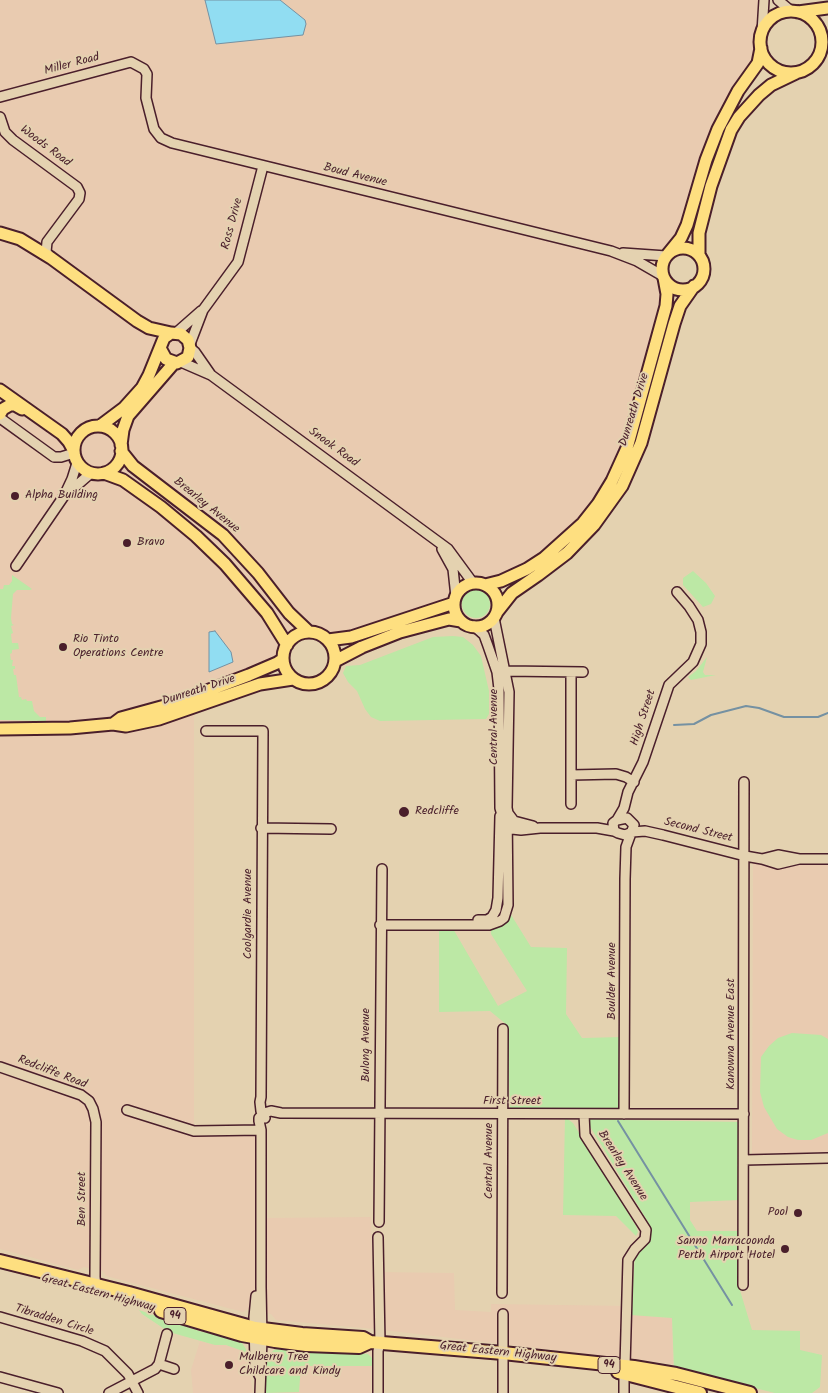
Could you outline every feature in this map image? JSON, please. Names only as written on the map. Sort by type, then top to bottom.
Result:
[{"type":"highway","name":"Great Eastern Highway","points":[[0,1261],[258,1333],[363,1338],[375,1342],[566,1360],[624,1370],[676,1374],[750,1393]]},
{"type":"highway","name":"Great Eastern Highway","points":[[0,1270],[96,1288]]},
{"type":"highway","name":"Great Eastern Highway","points":[[624,1370],[700,1393]]},
{"type":"main road","points":[[828,8],[780,13],[771,18],[762,32],[758,63],[730,105],[718,129],[706,160],[687,225],[681,238],[667,255],[662,266],[664,277],[674,288],[681,289],[694,286],[699,282],[704,268],[699,255],[699,233],[711,186],[731,130],[739,116],[759,95],[771,86],[811,66],[818,58],[828,33]]},
{"type":"main road","points":[[794,12],[807,16],[816,25],[821,36],[821,48]]},
{"type":"main road","points":[[761,48],[765,59],[774,68],[784,72],[796,73]]},
{"type":"main road","points":[[0,232],[20,239],[51,258],[136,321],[154,330],[185,336],[190,346],[188,356],[177,362],[143,396],[128,416],[122,430],[121,448],[116,465],[104,473]]},
{"type":"main road","points":[[667,255],[680,248],[687,248],[699,255]]},
{"type":"main road","name":"Dunreath Drive","points":[[485,585],[501,581],[544,558],[583,523],[598,504],[612,481],[626,448],[666,306],[667,294],[664,277]]},
{"type":"main road","name":"Dunreath Drive","points":[[495,615],[512,593],[538,576],[567,552],[594,525],[622,486],[641,443],[680,306],[694,286]]},
{"type":"main road","points":[[75,455],[76,440],[82,431],[100,426],[124,408],[142,388],[162,341],[173,333]]},
{"type":"main road","points":[[160,348],[166,359],[177,362]]},
{"type":"main road","points":[[0,390],[66,438],[81,467],[91,473],[104,473],[123,480],[196,536],[225,564],[260,605],[287,645]]},
{"type":"main road","points":[[0,414],[7,406],[15,405],[39,418]]},
{"type":"main road","points":[[100,426],[113,432],[121,448]]},
{"type":"main road","name":"Brearley Avenue","points":[[121,448],[133,466],[223,535],[258,573],[289,613],[309,632]]},
{"type":"main road","points":[[335,660],[400,632],[449,619],[461,620],[474,626],[485,625],[495,615],[498,606],[495,593],[485,585],[473,583],[462,588],[455,600],[457,615],[461,620]]},
{"type":"main road","points":[[328,640],[351,637],[455,600]]},
{"type":"main road","points":[[309,632],[316,633],[328,640],[335,653],[335,660],[328,677],[317,683],[304,684],[293,678],[284,666],[283,658],[287,645],[292,638],[309,632]]},
{"type":"main road","name":"Dunreath Drive","points":[[113,724],[121,718],[172,704],[227,684],[277,663],[283,658]]},
{"type":"main road","name":"Dunreath Drive","points":[[0,729],[70,728],[113,724],[126,726],[159,719],[260,684],[293,678]]},
{"type":"street","points":[[762,32],[764,0]]},
{"type":"street","points":[[778,0],[794,12]]},
{"type":"street","name":"Miller Road","points":[[0,97],[131,62],[144,69],[148,74]]},
{"type":"street","name":"Boud Avenue","points":[[148,74],[146,98],[154,129],[161,138],[172,144],[611,251],[637,261],[664,277]]},
{"type":"street","name":"Woods Road","points":[[0,118],[5,132],[13,140],[77,187],[80,193],[79,198],[47,242],[46,252],[51,258]]},
{"type":"street","name":"Ross Drive","points":[[190,346],[203,310],[238,262],[263,166]]},
{"type":"street","name":"Boud Avenue","points":[[611,251],[667,255]]},
{"type":"street","name":"Ross Drive","points":[[173,333],[203,310]]},
{"type":"street","name":"Snook Road","points":[[190,346],[211,375]]},
{"type":"street","name":"Snook Road","points":[[177,362],[211,375],[448,549],[473,583]]},
{"type":"street","points":[[0,418],[57,457],[75,455],[72,479],[64,496],[16,566]]},
{"type":"street","points":[[64,496],[91,473]]},
{"type":"street","name":"Snook Road","points":[[438,543],[453,569],[455,600]]},
{"type":"street","name":"High Street","points":[[624,808],[625,800],[643,762],[669,685],[693,662],[701,644],[698,620],[677,592]]},
{"type":"street","name":"Central Avenue","points":[[495,615],[496,635],[506,671],[509,692],[502,820],[512,826]]},
{"type":"street","name":"Central Avenue","points":[[380,922],[481,920],[492,917],[496,910],[503,808],[499,689],[497,672],[484,635],[474,626]]},
{"type":"street","points":[[506,671],[583,672]]},
{"type":"street","points":[[571,672],[571,804]]},
{"type":"street","name":"Coolgardie Avenue","points":[[206,731],[263,731],[261,1097],[265,1115],[259,1121],[261,1130],[258,1333],[262,1368],[260,1393]]},
{"type":"street","points":[[571,774],[616,774],[634,782]]},
{"type":"street","name":"Kanowna Avenue East","points":[[743,1285],[744,782]]},
{"type":"street","name":"Boulder Avenue","points":[[624,808],[626,847],[624,1114]]},
{"type":"street","points":[[500,839],[512,826]]},
{"type":"street","name":"Central Avenue","points":[[507,855],[512,826]]},
{"type":"street","name":"Central Avenue","points":[[380,922],[489,925],[500,921],[504,918],[508,905],[507,855],[512,826]]},
{"type":"street","name":"Second Street","points":[[512,826],[540,828],[624,827],[744,856],[762,858],[778,855],[799,860],[828,859]]},
{"type":"street","points":[[261,828],[331,829]]},
{"type":"street","name":"Bulong Avenue","points":[[379,1222],[380,922],[382,869]]},
{"type":"street","name":"Central Avenue","points":[[502,1293],[503,1029]]},
{"type":"street","name":"Redcliffe Road","points":[[0,1067],[81,1095],[92,1106]]},
{"type":"street","name":"Ben Street","points":[[92,1106],[96,1122],[96,1288]]},
{"type":"street","points":[[127,1110],[194,1131],[261,1130]]},
{"type":"street","name":"First Street","points":[[265,1115],[272,1111],[281,1114],[744,1114]]},
{"type":"street","name":"Brearley Avenue","points":[[584,1114],[585,1135],[646,1230],[645,1239],[630,1255],[628,1260],[624,1370]]},
{"type":"street","points":[[744,1160],[828,1158]]},
{"type":"street","points":[[378,1237],[375,1342],[378,1351],[378,1393]]},
{"type":"street","points":[[503,1314],[503,1393]]},
{"type":"street","name":"Tibradden Circle","points":[[0,1317],[82,1341],[105,1351],[117,1361],[132,1381],[138,1393]]},
{"type":"street","points":[[108,1393],[150,1373],[159,1364],[167,1334]]},
{"type":"street","points":[[159,1364],[174,1369]]},
{"type":"street","points":[[624,1370],[624,1393]]},
{"type":"street","points":[[0,1377],[58,1393]]},
{"type":"shaded area","points":[[0,0],[764,0],[761,48],[738,91],[687,226],[664,260],[662,271],[668,294],[626,448],[598,504],[546,557],[487,582],[469,582],[460,589],[456,600],[328,640],[316,633],[300,634],[287,645],[283,659],[194,696],[194,1131],[261,1128],[261,1218],[371,1217],[372,1272],[454,1273],[455,1310],[491,1312],[491,1304],[632,1306],[632,1315],[672,1318],[673,1364],[374,1329],[276,1320],[271,1314],[248,1309],[243,1312],[106,1276],[103,1271],[84,1267],[78,1270],[0,1249]]},
{"type":"shaded area","points":[[753,863],[828,865],[828,1152],[752,1154]]},
{"type":"shaded area","points":[[200,1341],[215,1345],[226,1345],[240,1350],[247,1358],[253,1393],[193,1393],[191,1370]]},
{"type":"shaded area","points":[[300,1366],[371,1366],[371,1393],[277,1393]]},
{"type":"green space","points":[[693,571],[706,583],[715,596],[711,604],[703,607],[683,585],[683,578]]},
{"type":"green space","points":[[12,575],[32,589],[17,590],[13,594],[11,618],[14,625],[11,626],[13,633],[11,634],[12,643],[18,643],[19,649],[12,650],[10,654],[11,660],[13,660],[12,666],[15,666],[15,669],[13,669],[14,675],[16,675],[19,697],[22,700],[32,701],[34,711],[40,717],[46,717],[46,721],[0,720],[0,589],[3,589],[4,585],[9,585],[12,581]]},
{"type":"green space","points":[[476,590],[486,594],[490,604],[486,614],[476,618],[466,614],[462,604],[466,594]]},
{"type":"green space","points":[[433,637],[463,637],[473,645],[481,656],[489,691],[489,714],[486,719],[380,721],[371,717],[357,691],[348,682],[343,673],[346,666],[360,665]]},
{"type":"green space","points":[[707,657],[703,672],[705,675],[716,675],[691,680],[688,677],[696,671]]},
{"type":"green space","points":[[497,897],[500,905],[505,905],[531,947],[567,948],[566,1014],[582,1038],[623,1037],[623,1120],[744,1122],[740,1200],[690,1202],[690,1220],[697,1231],[741,1231],[739,1287],[752,1330],[800,1331],[800,1350],[822,1355],[820,1387],[812,1393],[775,1393],[674,1368],[672,1318],[631,1315],[635,1254],[644,1246],[649,1237],[648,1222],[580,1110],[510,1108],[507,1025],[490,1011],[439,1012],[439,931],[452,927],[498,1006],[527,991],[491,934],[491,901]]},
{"type":"green space","points":[[792,1033],[821,1035],[828,1039],[828,1133],[811,1140],[798,1140],[788,1137],[777,1129],[764,1107],[760,1092],[761,1057],[778,1038]]},
{"type":"green space","points":[[565,1117],[573,1123],[636,1226],[638,1232],[636,1236],[616,1216],[563,1215]]},
{"type":"green space","points":[[139,1310],[202,1332],[240,1340],[246,1349],[247,1358],[240,1350],[226,1345],[215,1345],[169,1332]]},
{"type":"green space","points":[[281,1347],[368,1354],[373,1359],[374,1365],[301,1366],[299,1392],[264,1393],[265,1358]]},
{"type":"water","points":[[205,0],[280,0],[305,20],[306,24],[303,35],[216,44]]},
{"type":"water","points":[[215,631],[231,652],[233,662],[209,672],[209,632]]},
{"type":"waterway","points":[[674,725],[694,724],[711,715],[746,706],[759,708],[784,717],[818,717],[828,713]]},
{"type":"waterway","points":[[618,1121],[732,1305]]},
{"type":"place","name":"Alpha Building","points":[[15,496]]},
{"type":"place","name":"Bravo","points":[[127,543]]},
{"type":"place","name":"Rio Tinto Operations Centre","points":[[63,647]]},
{"type":"place","name":"Redcliffe","points":[[404,812]]},
{"type":"place","name":"Pool","points":[[798,1213]]},
{"type":"place","name":"Sanno Marracoonda Perth Airport Hotel","points":[[785,1249]]},
{"type":"place","name":"Mulberry Tree Childcare and Kindy","points":[[229,1365]]}]
